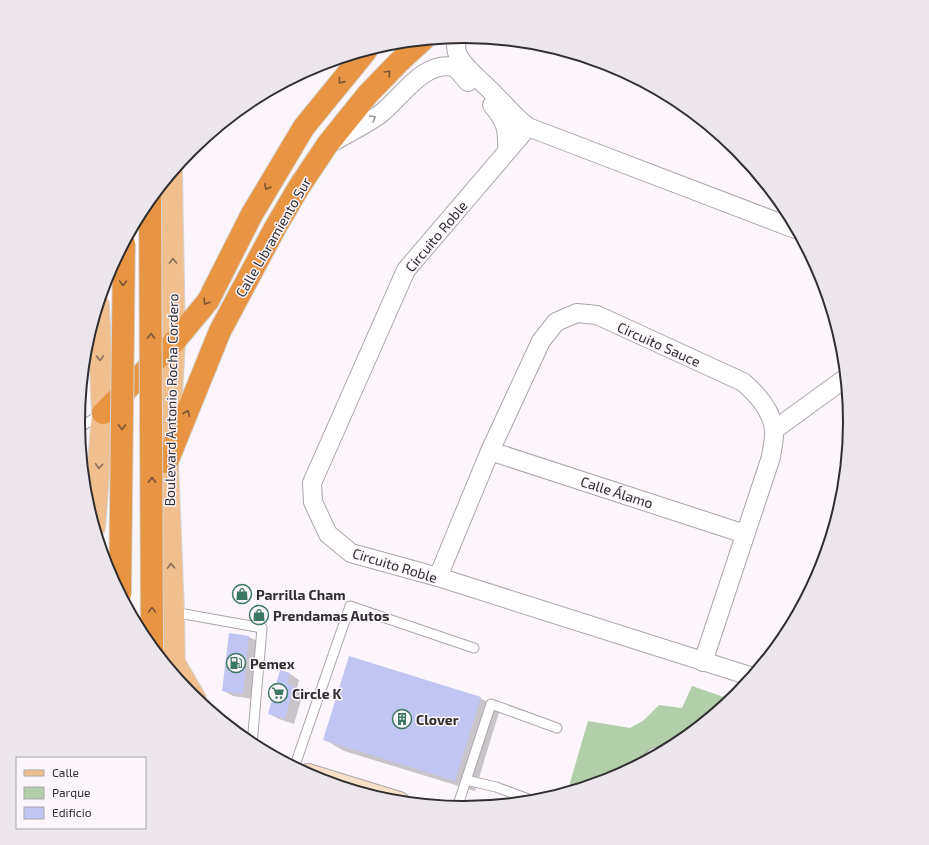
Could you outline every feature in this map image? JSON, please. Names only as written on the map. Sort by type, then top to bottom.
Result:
[{"type":"highway","name":"Calle Libramiento Sur","points":[[167,462],[220,331],[275,228],[299,188],[327,145],[368,94],[417,46]]},
{"type":"highway","name":"Calle Libramiento Sur","points":[[103,413],[174,342],[208,301],[252,214],[304,127],[361,58]]},
{"type":"highway","points":[[150,210],[152,637]]},
{"type":"highway","points":[[120,582],[124,255]]},
{"type":"main road","name":"Boulevard Antonio Rocha Cordero","points":[[171,181],[174,342],[167,462],[173,612],[171,664]]},
{"type":"main road","points":[[95,510],[103,413],[99,321]]},
{"type":"street","points":[[456,43],[458,64],[474,88],[487,99],[498,112],[506,127],[507,151]]},
{"type":"street","points":[[327,145],[379,115],[428,71],[439,67],[458,64],[493,92],[516,118],[528,127],[789,227]]},
{"type":"street","name":"Circuito Roble","points":[[528,127],[406,270],[312,483],[313,502],[328,534],[351,554],[438,577],[747,676]]},
{"type":"street","name":"Circuito Sauce","points":[[438,577],[490,451],[541,341],[556,322],[577,313],[597,315],[743,382],[755,392],[766,409],[774,430],[770,458],[703,662]]},
{"type":"street","points":[[774,430],[842,380]]},
{"type":"street","name":"Calle Álamo","points":[[490,451],[745,534]]},
{"type":"lane","points":[[85,424],[103,413]]},
{"type":"lane","points":[[296,762],[350,606],[474,648]]},
{"type":"lane","points":[[173,612],[262,628],[253,737]]},
{"type":"lane","points":[[459,802],[491,704],[557,728]]},
{"type":"lane","points":[[466,780],[496,787],[524,797]]},
{"type":"green space","points":[[692,686],[726,698],[696,724],[654,751],[610,773],[569,787],[588,721],[630,728],[644,720],[659,705],[682,708]]},
{"type":"building","name":"Pemex","points":[[229,633],[249,636],[243,694],[222,691]]},
{"type":"building","name":"Clover","points":[[349,656],[481,697],[455,781],[323,740]]},
{"type":"building","points":[[280,670],[290,673],[287,684],[294,686],[285,719],[268,714]]},
{"type":"place","name":"Parrilla Cham","points":[[242,594]]},
{"type":"place","name":"Prendamas Autos","points":[[259,615]]},
{"type":"place","name":"Pemex","points":[[236,663]]},
{"type":"place","name":"Circle K","points":[[278,693]]},
{"type":"place","name":"Clover","points":[[402,719]]}]
